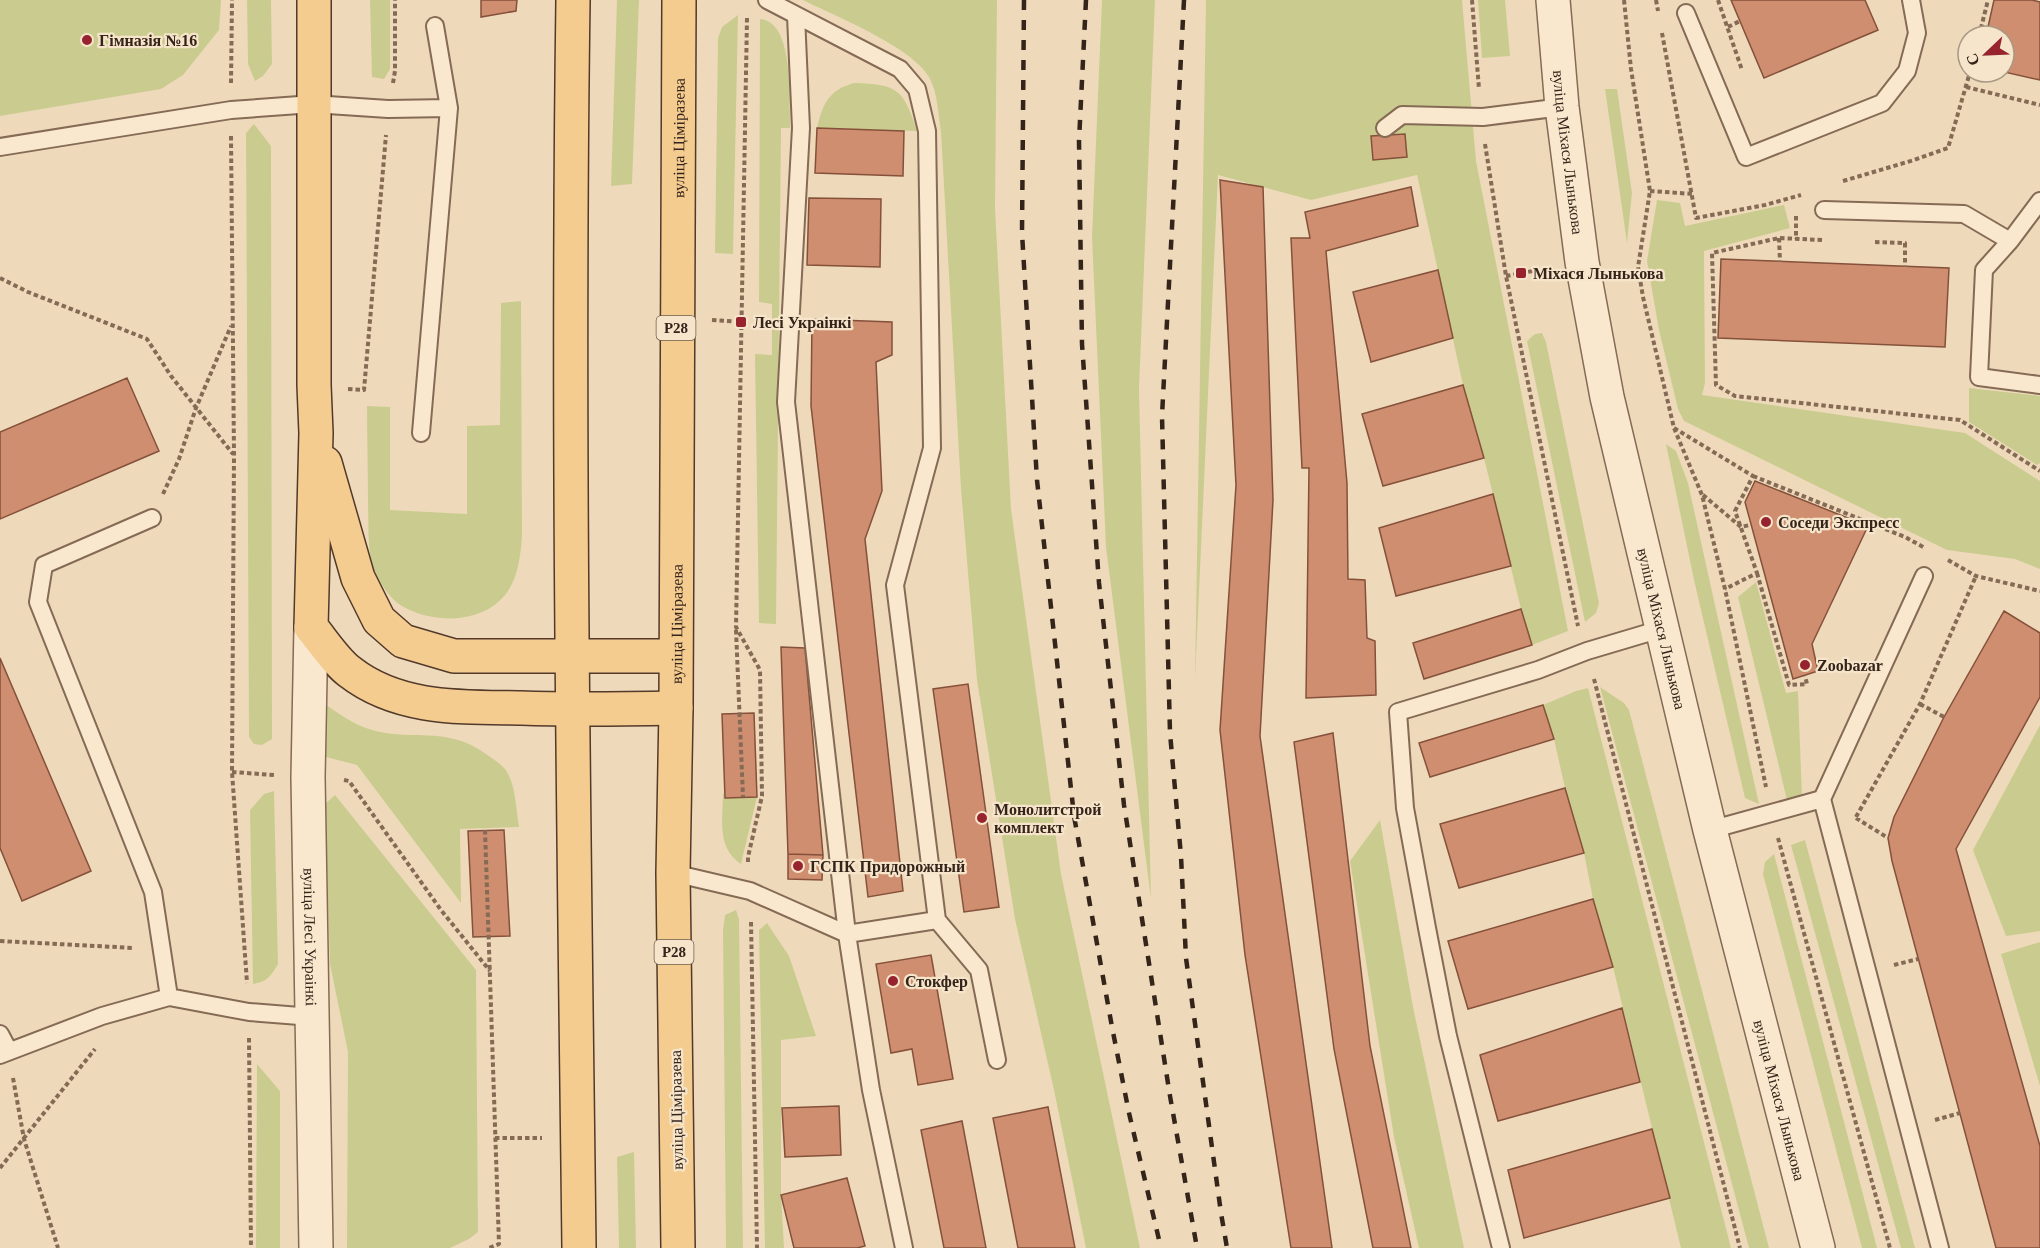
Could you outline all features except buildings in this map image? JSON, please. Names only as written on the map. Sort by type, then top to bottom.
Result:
[{"type":"main road","points":[[314,0],[316,433],[311,627],[348,672],[382,692],[417,702],[457,707],[572,710],[676,708]]},
{"type":"main road","points":[[573,0],[570,203],[572,710],[579,1248]]},
{"type":"main road","name":"вуліца Ціміразева","points":[[678,1248],[673,873],[676,708],[679,0]]},
{"type":"main road","points":[[316,433],[358,578],[379,620],[403,641],[454,656],[675,656]]},
{"type":"street","name":"вуліца Міхася Лынькова","points":[[1554,0],[1562,107],[1582,262],[1607,397],[1710,830],[1818,1248]]},
{"type":"street","name":"вуліца Лесі Украінкі","points":[[311,627],[308,777],[316,1248]]},
{"type":"lane","points":[[767,0],[900,69],[917,89],[927,131],[932,448],[895,585],[937,920],[979,970],[997,1060]]},
{"type":"lane","points":[[1686,13],[1746,157],[1882,103],[1906,71],[1917,33],[1911,0]]},
{"type":"lane","points":[[796,16],[801,128],[786,402],[847,934],[871,1090],[904,1248]]},
{"type":"lane","points":[[421,433],[449,108],[435,26]]},
{"type":"lane","points":[[0,147],[231,110],[313,104],[388,109],[449,108]]},
{"type":"lane","points":[[1385,128],[1402,115],[1483,117],[1562,107]]},
{"type":"lane","points":[[2040,201],[2010,241],[1984,270],[1979,377],[2040,385]]},
{"type":"lane","points":[[1824,210],[1964,214],[2010,241]]},
{"type":"lane","points":[[152,518],[44,565],[38,602],[153,892],[169,997]]},
{"type":"lane","points":[[1924,576],[1822,799],[1940,1248]]},
{"type":"lane","points":[[1501,1248],[1448,1036],[1426,927],[1405,808],[1398,712],[1538,670],[1587,651],[1661,629]]},
{"type":"lane","points":[[1710,830],[1822,799]]},
{"type":"lane","points":[[673,873],[750,891],[847,934],[937,920]]},
{"type":"lane","points":[[0,1034],[4,1053],[102,1016],[169,997],[249,1012],[312,1017]]},
{"type":"path","points":[[232,0],[234,455],[232,772],[249,1012],[251,1248]]},
{"type":"path","points":[[364,390],[388,109],[395,71],[395,0]]},
{"type":"path","points":[[1472,0],[1478,85]]},
{"type":"path","points":[[1624,0],[1631,69],[1650,191],[1638,267],[1674,428],[1702,495],[1725,589],[1772,813],[1890,1248]]},
{"type":"path","points":[[1656,0],[1658,11]]},
{"type":"path","points":[[1718,0],[1743,71]]},
{"type":"path","points":[[1982,24],[1988,0]]},
{"type":"path","points":[[743,797],[736,627],[747,12]]},
{"type":"path","points":[[1728,27],[1740,21]]},
{"type":"path","points":[[1660,23],[1696,218],[1765,205],[1806,193]]},
{"type":"path","points":[[1838,183],[1948,148],[1967,84]]},
{"type":"path","points":[[1966,87],[2040,105]]},
{"type":"path","points":[[1650,191],[1693,194]]},
{"type":"path","points":[[1828,240],[1779,238],[1712,254],[1716,385],[1735,396],[1960,420],[2040,471]]},
{"type":"path","points":[[1779,238],[1780,262]]},
{"type":"path","points":[[1872,242],[1905,243],[1905,267]]},
{"type":"path","points":[[1506,276],[1582,262]]},
{"type":"path","points":[[0,278],[27,292],[147,339],[171,376],[234,455]]},
{"type":"path","points":[[152,518],[179,459],[196,408],[233,323]]},
{"type":"path","points":[[1674,428],[1753,476],[1905,537],[1926,548]]},
{"type":"path","points":[[1753,476],[1735,511],[1757,573],[1789,685],[1807,684],[1805,676]]},
{"type":"path","points":[[1702,495],[1741,527]]},
{"type":"path","points":[[1741,527],[1750,525]]},
{"type":"path","points":[[1946,559],[1976,576],[2040,591]]},
{"type":"path","points":[[1725,589],[1757,573]]},
{"type":"path","points":[[1859,829],[1856,818],[1920,704],[1976,576]]},
{"type":"path","points":[[736,627],[760,670],[762,796],[748,857],[757,1248]]},
{"type":"path","points":[[1920,704],[1944,717]]},
{"type":"path","points":[[232,772],[349,781],[441,910],[491,972]]},
{"type":"path","points":[[1856,818],[1888,838]]},
{"type":"path","points":[[485,830],[499,1244],[489,1248]]},
{"type":"path","points":[[0,940],[162,949]]},
{"type":"path","points":[[1891,954],[1894,965],[1918,959]]},
{"type":"path","points":[[0,1168],[126,1009]]},
{"type":"path","points":[[4,1053],[24,1139],[58,1248]]},
{"type":"path","points":[[1932,1109],[1937,1131]]},
{"type":"path","points":[[1934,1120],[1960,1113]]},
{"type":"path","points":[[495,1138],[578,1138]]},
{"type":"green space","name":"Гімназія №16","points":[[0,0],[221,0],[219,30],[183,75],[161,89],[0,116]]},
{"type":"green space","points":[[247,0],[271,0],[272,64],[263,76],[255,81],[248,64]]},
{"type":"green space","points":[[370,0],[390,0],[390,69],[384,79],[372,77]]},
{"type":"green space","points":[[617,0],[639,0],[632,184],[611,186]]},
{"type":"green space","points":[[803,0],[997,0],[995,208],[1011,509],[1061,874],[1140,1248],[1086,1248],[1054,1090],[1015,919],[977,680],[961,489],[941,132],[934,90],[929,77],[907,55],[872,33]]},
{"type":"green space","points":[[1102,0],[1155,0],[1139,389],[1151,899],[1106,547],[1092,237]]},
{"type":"green space","points":[[1206,0],[1462,0],[1476,161],[1568,631],[1532,645],[1463,385],[1417,175],[1311,200],[1218,175],[1195,680]]},
{"type":"green space","points":[[1478,0],[1505,0],[1510,56],[1482,58]]},
{"type":"green space","points":[[738,15],[733,254],[715,253],[718,38],[722,27]]},
{"type":"green space","points":[[760,19],[771,23],[779,33],[785,48],[790,101],[790,128],[781,128],[776,624],[759,623],[755,354],[772,355],[772,304],[759,302]]},
{"type":"green space","points":[[854,83],[881,85],[897,92],[908,106],[917,131],[817,128],[828,99],[839,89]]},
{"type":"green space","points":[[1605,89],[1617,89],[1632,193],[1627,243]]},
{"type":"green space","points":[[254,124],[271,146],[272,739],[262,745],[254,744],[249,737],[246,133]]},
{"type":"green space","points":[[1657,200],[1680,203],[1685,226],[1784,205],[1790,228],[1704,251],[1705,383],[1702,395],[1965,433],[2040,481],[2040,569],[2015,559],[1947,550],[1684,421],[1678,409],[1659,330],[1647,261]]},
{"type":"green space","points":[[521,301],[522,537],[516,573],[504,597],[487,610],[463,617],[437,618],[425,615],[402,606],[394,600],[379,580],[372,563],[368,531],[367,406],[390,407],[390,510],[467,514],[467,426],[500,425],[501,303]]},
{"type":"green space","points":[[1542,333],[1546,342],[1599,603],[1596,613],[1585,622],[1527,341],[1535,334]]},
{"type":"green space","points":[[1969,388],[2040,396],[2040,463],[2037,465],[1969,422]]},
{"type":"green space","points":[[1666,444],[1676,451],[1688,483],[1759,804],[1745,798],[1694,580]]},
{"type":"green space","points":[[1756,582],[1786,693],[1798,691],[1802,798],[1787,800],[1738,597]]},
{"type":"green space","points":[[1600,687],[1624,703],[1629,710],[1769,1248],[1749,1248]]},
{"type":"green space","points":[[1588,688],[1731,1248],[1681,1248],[1613,967],[1593,899],[1584,853],[1565,788],[1554,739],[1543,705]]},
{"type":"green space","points":[[326,705],[366,728],[397,734],[456,739],[486,754],[507,772],[514,792],[519,827],[460,829],[461,903],[357,765],[326,757]]},
{"type":"green space","points":[[2040,725],[2040,931],[2006,936],[1973,850]]},
{"type":"green space","points":[[274,791],[278,964],[268,978],[253,984],[250,810],[264,794]]},
{"type":"green space","points":[[723,792],[725,798],[757,797],[741,864],[733,857],[724,841]]},
{"type":"green space","points":[[335,795],[476,970],[478,1232],[450,1248],[347,1248],[348,1052],[330,964],[325,804]]},
{"type":"green space","points":[[1380,820],[1413,1007],[1464,1248],[1419,1248],[1394,1137],[1350,861]]},
{"type":"green space","points":[[1805,840],[1915,1248],[1901,1248],[1791,845]]},
{"type":"green space","points":[[1774,854],[1877,1248],[1862,1248],[1763,874],[1765,862]]},
{"type":"green space","points":[[736,910],[739,919],[743,1248],[726,1248],[723,930],[725,915]]},
{"type":"green space","points":[[767,923],[789,956],[816,1036],[781,1040],[781,1195],[784,1248],[765,1248],[759,930]]},
{"type":"green space","points":[[2040,942],[2040,1086],[2001,954]]},
{"type":"green space","points":[[257,1064],[280,1091],[280,1248],[256,1248]]},
{"type":"green space","points":[[634,1152],[636,1248],[619,1248],[617,1157]]},
{"type":"railway","points":[[1024,0],[1022,233],[1037,480],[1074,816],[1129,1113],[1161,1248]]},
{"type":"railway","points":[[1086,0],[1079,141],[1082,344],[1099,583],[1124,805],[1170,1096],[1197,1248]]},
{"type":"railway","points":[[1184,0],[1162,416],[1170,733],[1181,856],[1186,958],[1227,1248]]},
{"type":"place","name":"Гімназія №16","points":[[87,40]]},
{"type":"place","name":"Міхася Лынькова","points":[[1521,273]]},
{"type":"place","name":"Лесі Украінкі","points":[[741,322]]},
{"type":"place","name":"Соседи Экспресс","points":[[1766,522]]},
{"type":"place","name":"Zoobazar","points":[[1805,665]]},
{"type":"place","name":"Монолитстрой комплект","points":[[982,818]]},
{"type":"place","name":"ГСПК Придорожный","points":[[798,866]]},
{"type":"place","name":"Стокфер","points":[[893,981]]}]
